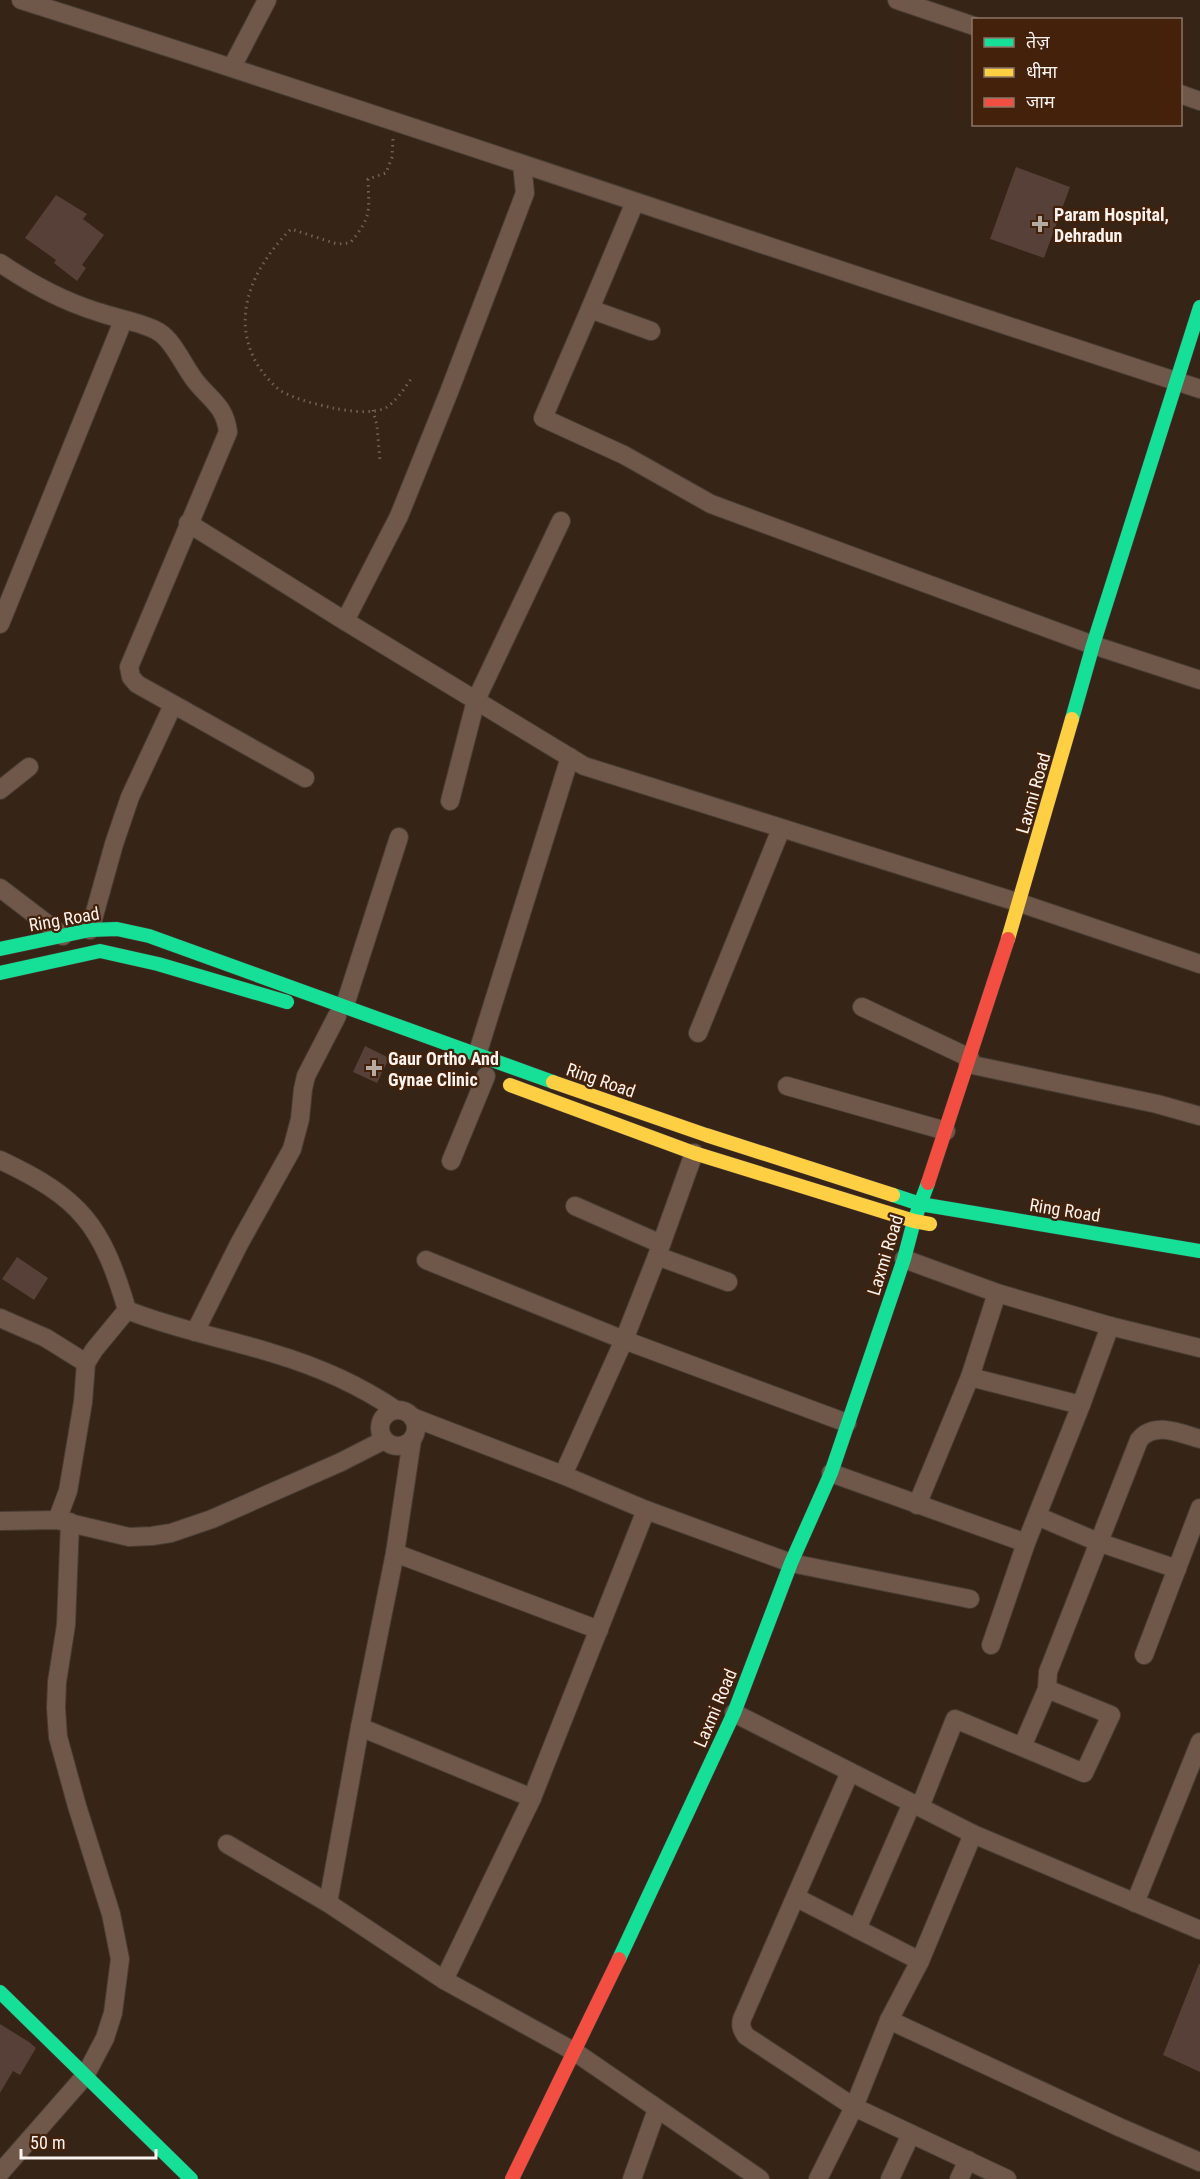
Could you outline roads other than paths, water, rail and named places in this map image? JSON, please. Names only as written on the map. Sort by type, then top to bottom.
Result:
[{"type":"street","points":[[21,0],[232,66],[1200,389]]},
{"type":"street","points":[[232,66],[267,0]]},
{"type":"street","points":[[897,0],[972,25]]},
{"type":"street","points":[[1182,95],[1200,101]]},
{"type":"street","points":[[345,621],[399,516],[449,392],[525,193],[522,164]]},
{"type":"street","points":[[635,202],[543,418],[624,455],[711,504],[1094,645],[1200,680]]},
{"type":"street","points":[[0,263],[46,292],[123,321],[160,332],[196,382],[226,418],[228,432],[129,667],[131,677],[137,684],[173,705],[305,778]]},
{"type":"street","name":"Laxmi Road","points":[[512,2179],[575,2052],[734,1713],[791,1563],[831,1473],[904,1259],[914,1221],[946,1131],[1020,903],[1094,645],[1200,307]]},
{"type":"street","points":[[590,309],[651,332]]},
{"type":"street","points":[[1,621],[123,321]]},
{"type":"street","points":[[450,801],[476,700],[561,521]]},
{"type":"street","points":[[188,523],[584,766],[1020,903],[1200,964]]},
{"type":"street","points":[[90,930],[130,797],[173,705]]},
{"type":"street","points":[[451,1161],[570,757]]},
{"type":"street","points":[[0,790],[29,767]]},
{"type":"street","points":[[698,1033],[781,829]]},
{"type":"street","points":[[195,1332],[239,1244],[292,1149],[300,1119],[306,1076],[341,1011],[399,837]]},
{"type":"street","points":[[0,888],[63,936]]},
{"type":"street","name":"Ring Road","points":[[0,949],[90,930],[117,929],[149,936],[694,1154],[914,1221],[948,1227]]},
{"type":"street","name":"Ring Road","points":[[0,973],[100,951],[341,1011],[381,1034]]},
{"type":"street","points":[[862,1007],[969,1061],[1200,1116]]},
{"type":"street","name":"Ring Road","points":[[478,1067],[920,1204],[1200,1251]]},
{"type":"street","points":[[787,1086],[946,1131]]},
{"type":"street","points":[[563,1475],[624,1340],[694,1154]]},
{"type":"street","points":[[0,1160],[43,1181],[90,1221],[106,1249],[127,1310],[152,1320],[273,1353],[326,1372],[356,1386],[404,1414],[563,1475],[646,1510],[791,1563],[970,1599]]},
{"type":"street","points":[[575,1206],[659,1250],[728,1282]]},
{"type":"street","points":[[904,1259],[997,1293],[1110,1326],[1200,1348]]},
{"type":"street","points":[[426,1260],[624,1340],[847,1423]]},
{"type":"street","points":[[917,1505],[969,1377],[997,1293]]},
{"type":"street","points":[[0,2173],[85,2076],[105,2038],[113,2013],[120,1959],[111,1914],[58,1737],[56,1708],[57,1682],[66,1624],[63,1521],[83,1402],[86,1362],[127,1310]]},
{"type":"street","points":[[0,1318],[46,1338],[86,1362]]},
{"type":"street","points":[[991,1645],[1026,1543],[1110,1326]]},
{"type":"street","points":[[969,1377],[1081,1405]]},
{"type":"street","points":[[328,1903],[395,1553],[416,1426],[404,1414],[390,1412],[382,1419],[380,1430],[384,1440],[394,1446],[401,1446],[412,1440]]},
{"type":"street","points":[[1022,1747],[1047,1689],[1048,1672],[1139,1440],[1145,1432],[1155,1429],[1168,1430],[1200,1439]]},
{"type":"street","points":[[0,1521],[63,1521],[129,1537],[171,1533],[212,1520],[341,1462],[384,1440]]},
{"type":"street","points":[[831,1473],[1026,1543]]},
{"type":"street","points":[[1144,1655],[1200,1508]]},
{"type":"street","points":[[444,1980],[532,1798],[646,1510]]},
{"type":"street","points":[[1037,1516],[1098,1542],[1177,1569]]},
{"type":"street","points":[[395,1553],[599,1630]]},
{"type":"street","points":[[857,1929],[955,1719],[1084,1773],[1112,1715],[1047,1689]]},
{"type":"street","points":[[734,1713],[973,1834],[1200,1930]]},
{"type":"street","points":[[360,1727],[532,1798]]},
{"type":"street","points":[[1136,1903],[1196,1764],[1200,1742]]},
{"type":"street","points":[[850,1772],[741,2025],[746,2036],[854,2107],[1007,2179]]},
{"type":"street","points":[[818,2179],[854,2107],[890,2020],[920,1961],[973,1834]]},
{"type":"street","points":[[226,1844],[328,1903],[444,1980],[575,2052],[760,2179]]},
{"type":"street","points":[[797,1898],[920,1961]]},
{"type":"street","points":[[0,1992],[191,2179]]},
{"type":"street","points":[[890,2020],[1119,2127],[1200,2162]]},
{"type":"street","points":[[632,2179],[657,2109]]},
{"type":"street","points":[[890,2179],[911,2134]]},
{"type":"street","points":[[959,2179],[968,2160]]},
{"type":"place","name":"Param Hospital, Dehradun","points":[[1040,224]]},
{"type":"place","name":"Gaur Ortho And Gynae Clinic","points":[[374,1068]]}]
